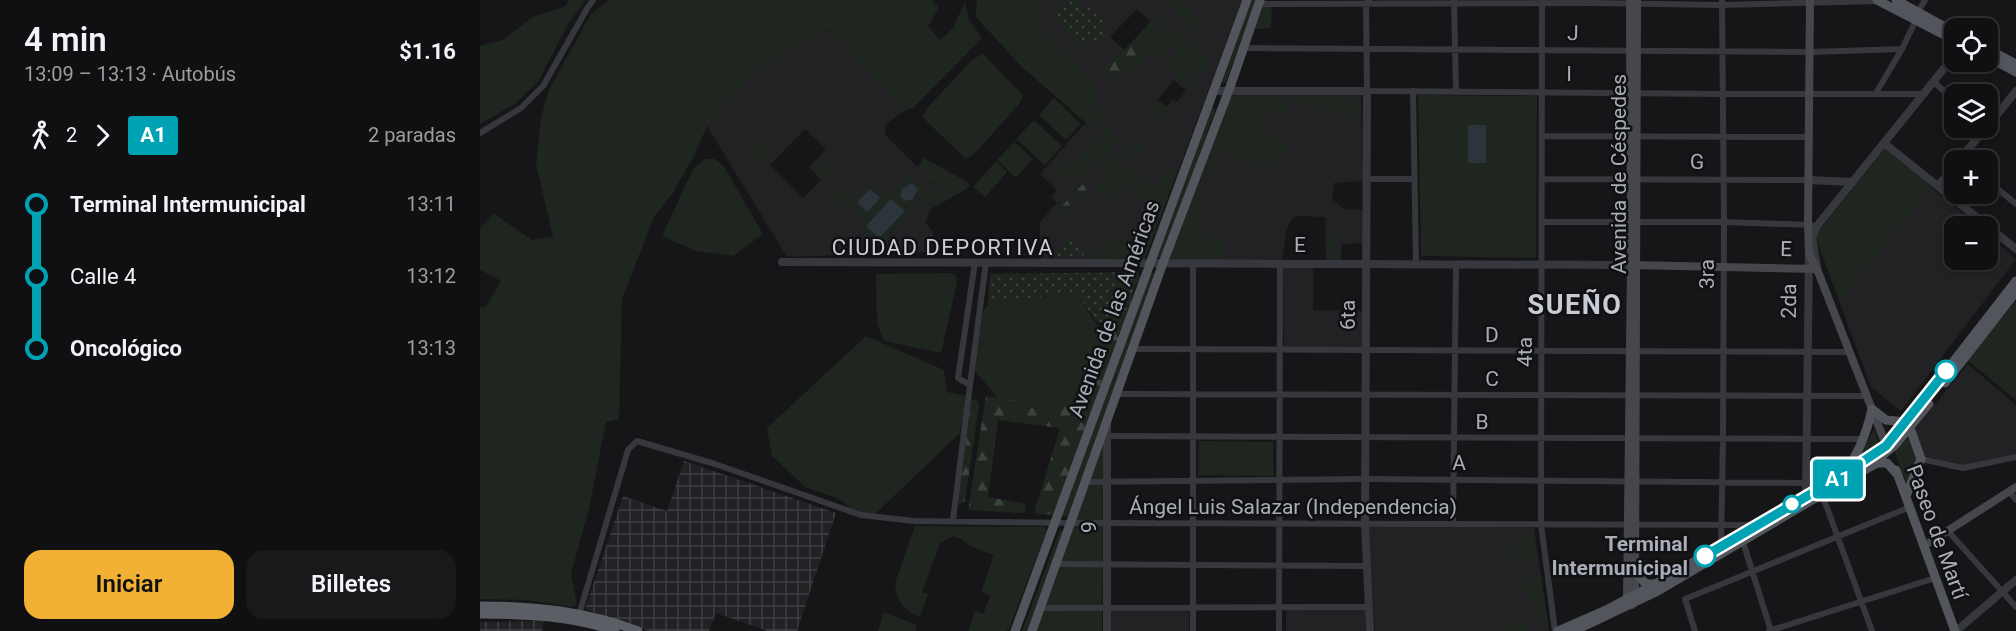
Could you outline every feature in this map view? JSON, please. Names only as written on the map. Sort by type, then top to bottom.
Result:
[{"type":"highway","points":[[480,606],[509,606],[579,616],[638,631]]},
{"type":"highway","points":[[480,614],[579,616],[615,631]]},
{"type":"main road","name":"Avenida de las Américas","points":[[1015,631],[1247,0]]},
{"type":"main road","points":[[1896,0],[1944,33]]},
{"type":"main road","name":"2da","points":[[1809,255],[1812,225],[1808,180],[1810,1]]},
{"type":"main road","points":[[1878,1],[1892,2],[1944,27]]},
{"type":"main road","name":"Avenida de las Américas","points":[[1032,631],[1259,2]]},
{"type":"main road","name":"Avenida de Céspedes","points":[[1631,600],[1634,2]]},
{"type":"main road","points":[[1998,54],[2016,64]]},
{"type":"main road","points":[[1998,62],[2016,72]]},
{"type":"main road","points":[[1809,255],[1817,269],[1887,448]]},
{"type":"main road","name":"E","points":[[1634,265],[1817,269]]},
{"type":"main road","points":[[1908,425],[2016,281]]},
{"type":"main road","points":[[1869,467],[1908,425],[2016,292]]},
{"type":"main road","points":[[1872,409],[1886,420],[1908,425]]},
{"type":"main road","points":[[1836,480],[1852,462],[1869,426],[1872,409]]},
{"type":"main road","points":[[1906,496],[1921,459],[1908,425]]},
{"type":"main road","points":[[1557,631],[1631,600],[1887,448]]},
{"type":"main road","name":"Paseo de Martí","points":[[1887,448],[1955,631]]},
{"type":"main road","points":[[1574,631],[1743,542],[1877,463],[1887,463],[1897,474]]},
{"type":"main road","points":[[1924,546],[2013,489]]},
{"type":"main road","name":"Avenida de Céspedes","points":[[1631,600],[1635,572],[1632,524]]},
{"type":"main road","points":[[1635,572],[1646,584],[1657,583]]},
{"type":"street","points":[[480,133],[521,108],[543,86],[593,0]]},
{"type":"street","points":[[1876,93],[1902,49],[1915,13],[1924,0]]},
{"type":"street","points":[[1454,1],[1456,91]]},
{"type":"street","points":[[1259,2],[1878,1]]},
{"type":"street","name":"6ta","points":[[1368,2],[1365,524],[1370,631]]},
{"type":"street","name":"4ta","points":[[1542,2],[1541,524],[1557,631]]},
{"type":"street","name":"3ra","points":[[1721,547],[1724,438],[1722,2]]},
{"type":"street","name":"J","points":[[1243,48],[1810,52],[1902,49]]},
{"type":"street","points":[[1817,269],[1812,225],[1852,182],[1944,69]]},
{"type":"street","points":[[1934,82],[1944,91]]},
{"type":"street","name":"I","points":[[1214,91],[1925,94]]},
{"type":"street","points":[[1413,91],[1416,264]]},
{"type":"street","points":[[1998,113],[2016,91]]},
{"type":"street","points":[[1542,136],[1808,137]]},
{"type":"street","points":[[1969,150],[1978,138]]},
{"type":"street","points":[[1884,143],[2016,249]]},
{"type":"street","points":[[1938,186],[1944,178]]},
{"type":"street","points":[[1367,179],[1415,179]]},
{"type":"street","name":"G","points":[[1542,179],[1852,182]]},
{"type":"street","points":[[1998,189],[2016,204]]},
{"type":"street","points":[[1542,222],[1724,222],[1812,225]]},
{"type":"street","name":"2da","points":[[1806,495],[1809,255]]},
{"type":"street","name":"E","points":[[782,262],[1634,265]]},
{"type":"street","points":[[970,385],[958,378],[975,262]]},
{"type":"street","points":[[953,520],[986,262]]},
{"type":"street","points":[[1193,263],[1193,631]]},
{"type":"street","points":[[1279,631],[1280,263]]},
{"type":"street","points":[[1453,524],[1456,264]]},
{"type":"street","name":"D","points":[[1134,349],[1850,352]]},
{"type":"street","name":"C","points":[[1118,394],[1867,396]]},
{"type":"street","name":"B","points":[[1104,436],[1863,439]]},
{"type":"street","name":"9","points":[[1104,436],[1107,481],[1107,631]]},
{"type":"street","name":"Ángel Luis Salazar (Independencia)","points":[[579,616],[628,450],[637,441],[715,464],[861,515],[914,521],[1107,524],[1759,525]]},
{"type":"street","points":[[1921,459],[1963,468],[2016,457]]},
{"type":"street","name":"A","points":[[1085,482],[1366,479],[1806,483],[1836,480]]},
{"type":"street","points":[[2013,489],[2016,500]]},
{"type":"street","points":[[1822,494],[1872,631]]},
{"type":"street","points":[[1695,631],[1685,599],[1910,507]]},
{"type":"street","points":[[1948,531],[2016,607]]},
{"type":"street","points":[[1743,542],[1770,631],[1935,578]]},
{"type":"street","points":[[1056,564],[1367,566]]},
{"type":"street","points":[[1955,631],[2016,580]]},
{"type":"street","points":[[1040,608],[1369,607]]},
{"type":"shaded area","points":[[977,0],[1242,0],[1145,259],[1040,261],[1040,222],[1057,203],[1051,197],[1057,190],[1040,174],[1086,122],[1022,67],[976,17]],"holes":[[[1137,9],[1149,20],[1148,26],[1124,50],[1110,37]],[[1173,80],[1186,90],[1177,102],[1173,99],[1167,107],[1158,100]]]},
{"type":"shaded area","points":[[828,28],[888,93],[902,112],[885,125],[885,135],[936,186],[925,198],[933,206],[925,222],[933,232],[932,253],[890,252],[881,243],[870,254],[787,257],[707,126],[751,75]],"holes":[[[805,129],[826,149],[809,167],[821,180],[803,198],[770,165]]]},
{"type":"shaded area","points":[[1241,93],[1361,95],[1363,181],[1334,183],[1332,199],[1344,209],[1363,210],[1365,243],[1342,244],[1341,261],[1326,260],[1325,217],[1302,216],[1293,217],[1287,228],[1282,260],[1165,262],[1227,99]]},
{"type":"shaded area","points":[[1468,125],[1486,125],[1486,163],[1468,163]]},
{"type":"shaded area","points":[[1885,149],[1944,198],[1944,204],[1951,204],[1966,216],[1944,216],[1944,270],[1998,270],[1998,244],[2016,259],[1901,411],[1871,387],[1815,236]]},
{"type":"shaded area","points":[[912,183],[918,189],[913,199],[905,201],[900,196],[902,189]]},
{"type":"shaded area","points":[[870,189],[880,198],[867,212],[857,202]]},
{"type":"shaded area","points":[[891,199],[905,211],[879,238],[866,226]]},
{"type":"shaded area","points":[[1283,266],[1313,267],[1313,310],[1363,311],[1364,348],[1284,348]]},
{"type":"shaded area","points":[[1968,364],[2016,405],[2016,454],[1963,465],[1924,456],[1914,430]]},
{"type":"shaded area","points":[[684,461],[836,513],[797,631],[768,631],[716,613],[709,631],[649,631],[585,609],[623,496],[667,511]]},
{"type":"shaded area","points":[[1368,524],[1534,528],[1549,631],[1375,631]]},
{"type":"shaded area","points":[[1111,610],[1189,611],[1189,631],[1111,631]]},
{"type":"shaded area","points":[[1286,610],[1365,610],[1365,631],[1286,631]]},
{"type":"shaded area","points":[[544,621],[542,631],[480,631],[480,622]]},
{"type":"green space","points":[[569,0],[586,0],[568,24],[538,82],[516,103],[480,124],[480,46],[502,40],[533,17],[566,6]]},
{"type":"green space","points":[[609,0],[932,0],[939,8],[928,26],[940,40],[953,28],[965,2],[969,20],[982,38],[913,108],[902,112],[888,93],[828,28],[751,75],[707,126],[694,156],[672,194],[654,217],[622,299],[619,419],[606,422],[589,509],[571,573],[577,604],[572,607],[527,600],[480,599],[480,307],[486,307],[501,281],[480,270],[480,228],[494,214],[532,240],[553,237],[536,164],[541,117],[549,90],[591,14]]},
{"type":"green space","points":[[977,0],[1049,0],[1039,12],[1037,19],[1094,82],[1095,102],[1117,140],[1116,144],[1081,179],[1073,171],[1065,180],[1051,167],[1065,154],[1066,167],[1078,166],[1078,153],[1092,152],[1091,139],[1105,138],[1104,125],[1092,126],[1086,123],[1022,67],[976,17]]},
{"type":"green space","points":[[1076,0],[1085,9],[1088,7],[1107,25],[1103,30],[1108,36],[1100,44],[1094,39],[1085,48],[1050,14],[1062,2]]},
{"type":"green space","points":[[1165,0],[1179,0],[1203,23],[1195,31]]},
{"type":"green space","points":[[1250,0],[1256,0],[1226,82],[1223,84],[1221,81]]},
{"type":"green space","points":[[1272,6],[1271,28],[1255,29],[1263,7]]},
{"type":"green space","points":[[1157,12],[1209,62],[1206,72],[1197,70],[1192,88],[1176,76],[1169,64],[1169,59],[1177,59],[1178,47],[1170,46],[1168,30],[1159,22],[1150,19]]},
{"type":"green space","points":[[1149,23],[1155,25],[1163,33],[1164,62],[1155,55],[1148,55],[1139,72],[1132,72],[1126,67],[1142,49],[1142,45],[1134,40]]},
{"type":"green space","points":[[1134,40],[1142,45],[1142,49],[1113,82],[1104,72],[1106,66],[1120,50],[1124,50]]},
{"type":"green space","points":[[983,54],[1023,95],[1020,103],[974,154],[966,159],[922,117],[928,107],[973,59]]},
{"type":"green space","points":[[1418,95],[1537,96],[1536,258],[1421,256]]},
{"type":"green space","points":[[1242,96],[1358,98],[1359,118],[1342,113],[1341,117],[1290,99],[1284,113],[1269,109],[1259,129],[1289,142],[1281,166],[1261,160],[1259,166],[1219,152],[1213,171],[1209,170],[1203,187],[1207,189],[1200,209],[1207,212],[1201,223],[1208,235],[1221,240],[1224,246],[1224,258],[1170,259],[1229,102]]},
{"type":"green space","points":[[1054,98],[1081,124],[1066,140],[1039,115]]},
{"type":"green space","points":[[1157,100],[1169,109],[1147,126],[1147,116],[1153,111]]},
{"type":"green space","points":[[1211,108],[1215,111],[1162,257],[1158,259],[1157,257]]},
{"type":"green space","points":[[1034,120],[1062,146],[1045,165],[1016,139]]},
{"type":"green space","points":[[758,139],[771,152],[761,162],[748,150]]},
{"type":"green space","points":[[1014,142],[1033,159],[1016,178],[997,160]]},
{"type":"green space","points":[[1135,142],[1147,143],[1131,160],[1121,150]]},
{"type":"green space","points":[[1885,149],[1932,187],[1840,302],[1815,236]]},
{"type":"green space","points":[[1115,154],[1151,188],[1161,180],[1171,166],[1178,169],[1145,259],[1090,260],[1113,236],[1123,245],[1153,211],[1125,183],[1108,201],[1095,189],[1107,176],[1099,168]]},
{"type":"green space","points":[[828,158],[837,167],[823,181],[814,172]]},
{"type":"green space","points":[[924,158],[969,183],[969,187],[936,207],[924,198],[879,245],[858,224],[863,219],[847,203],[870,180],[887,196],[910,174],[929,193],[936,185],[917,167]]},
{"type":"green space","points":[[705,159],[715,159],[725,168],[763,234],[733,256],[696,251],[662,236],[693,169]]},
{"type":"green space","points":[[996,161],[1007,172],[985,197],[973,187]]},
{"type":"green space","points":[[1083,184],[1088,189],[1060,218],[1057,216],[1057,211]]},
{"type":"green space","points":[[841,186],[851,195],[837,210],[827,201]]},
{"type":"green space","points":[[1328,235],[1338,235],[1339,259],[1328,259]]},
{"type":"green space","points":[[1069,238],[1088,255],[1052,257]]},
{"type":"green space","points":[[1137,272],[1141,278],[1135,285],[1127,319],[1098,323],[1074,293],[994,302],[988,305],[990,274]]},
{"type":"green space","points":[[1151,272],[1155,275],[1068,516],[1063,517],[1062,515]]},
{"type":"green space","points":[[951,273],[956,276],[957,282],[941,353],[884,341],[877,324],[876,274]]},
{"type":"green space","points":[[1074,293],[1100,329],[1073,401],[1061,407],[998,398],[975,371],[983,311],[994,302]]},
{"type":"green space","points":[[2016,301],[2016,400],[1967,360]]},
{"type":"green space","points":[[1127,319],[1053,515],[1034,513],[1060,428],[998,420],[988,497],[1026,504],[1025,513],[968,510],[986,396],[1061,407],[1067,405],[1073,401],[1100,329],[1106,326],[1106,321]]},
{"type":"green space","points":[[866,336],[944,370],[947,392],[967,396],[960,433],[873,516],[853,510],[839,499],[805,487],[772,456],[767,428]]},
{"type":"green space","points":[[971,399],[976,400],[979,405],[965,501],[958,505]]},
{"type":"green space","points":[[1874,429],[1880,446],[1857,461]]},
{"type":"green space","points":[[1907,434],[1919,460],[1907,486],[1894,450]]},
{"type":"green space","points":[[1103,441],[1102,631],[1035,631]]},
{"type":"green space","points":[[1199,441],[1273,442],[1274,476],[1198,475]]},
{"type":"green space","points":[[915,526],[1045,527],[1047,530],[1009,629],[1006,631],[968,631],[975,611],[983,614],[990,596],[981,592],[994,555],[972,547],[953,536],[940,543],[922,592],[928,594],[920,617],[905,608],[897,595],[895,583]]},
{"type":"green space","points":[[1060,530],[1063,531],[1028,631],[1022,631]]},
{"type":"green space","points":[[1519,533],[1533,534],[1536,560],[1513,558],[1508,544],[1516,540]]},
{"type":"green space","points":[[1541,574],[1548,626],[1543,631],[1523,586],[1536,575]]},
{"type":"green space","points":[[884,612],[917,625],[915,631],[878,631]]},
{"type":"green space","points":[[1522,622],[1529,625],[1531,631],[1496,631]]},
{"type":"bus line","name":"A1","points":[[1705,556],[1863,463],[1886,446],[1946,371]]},
{"type":"place","name":"Terminal Intermunicipal","points":[[1705,556]]},
{"type":"district","name":"CIUDAD DEPORTIVA","points":[[943,247]]},
{"type":"district","name":"SUEÑO","points":[[1575,305]]}]
